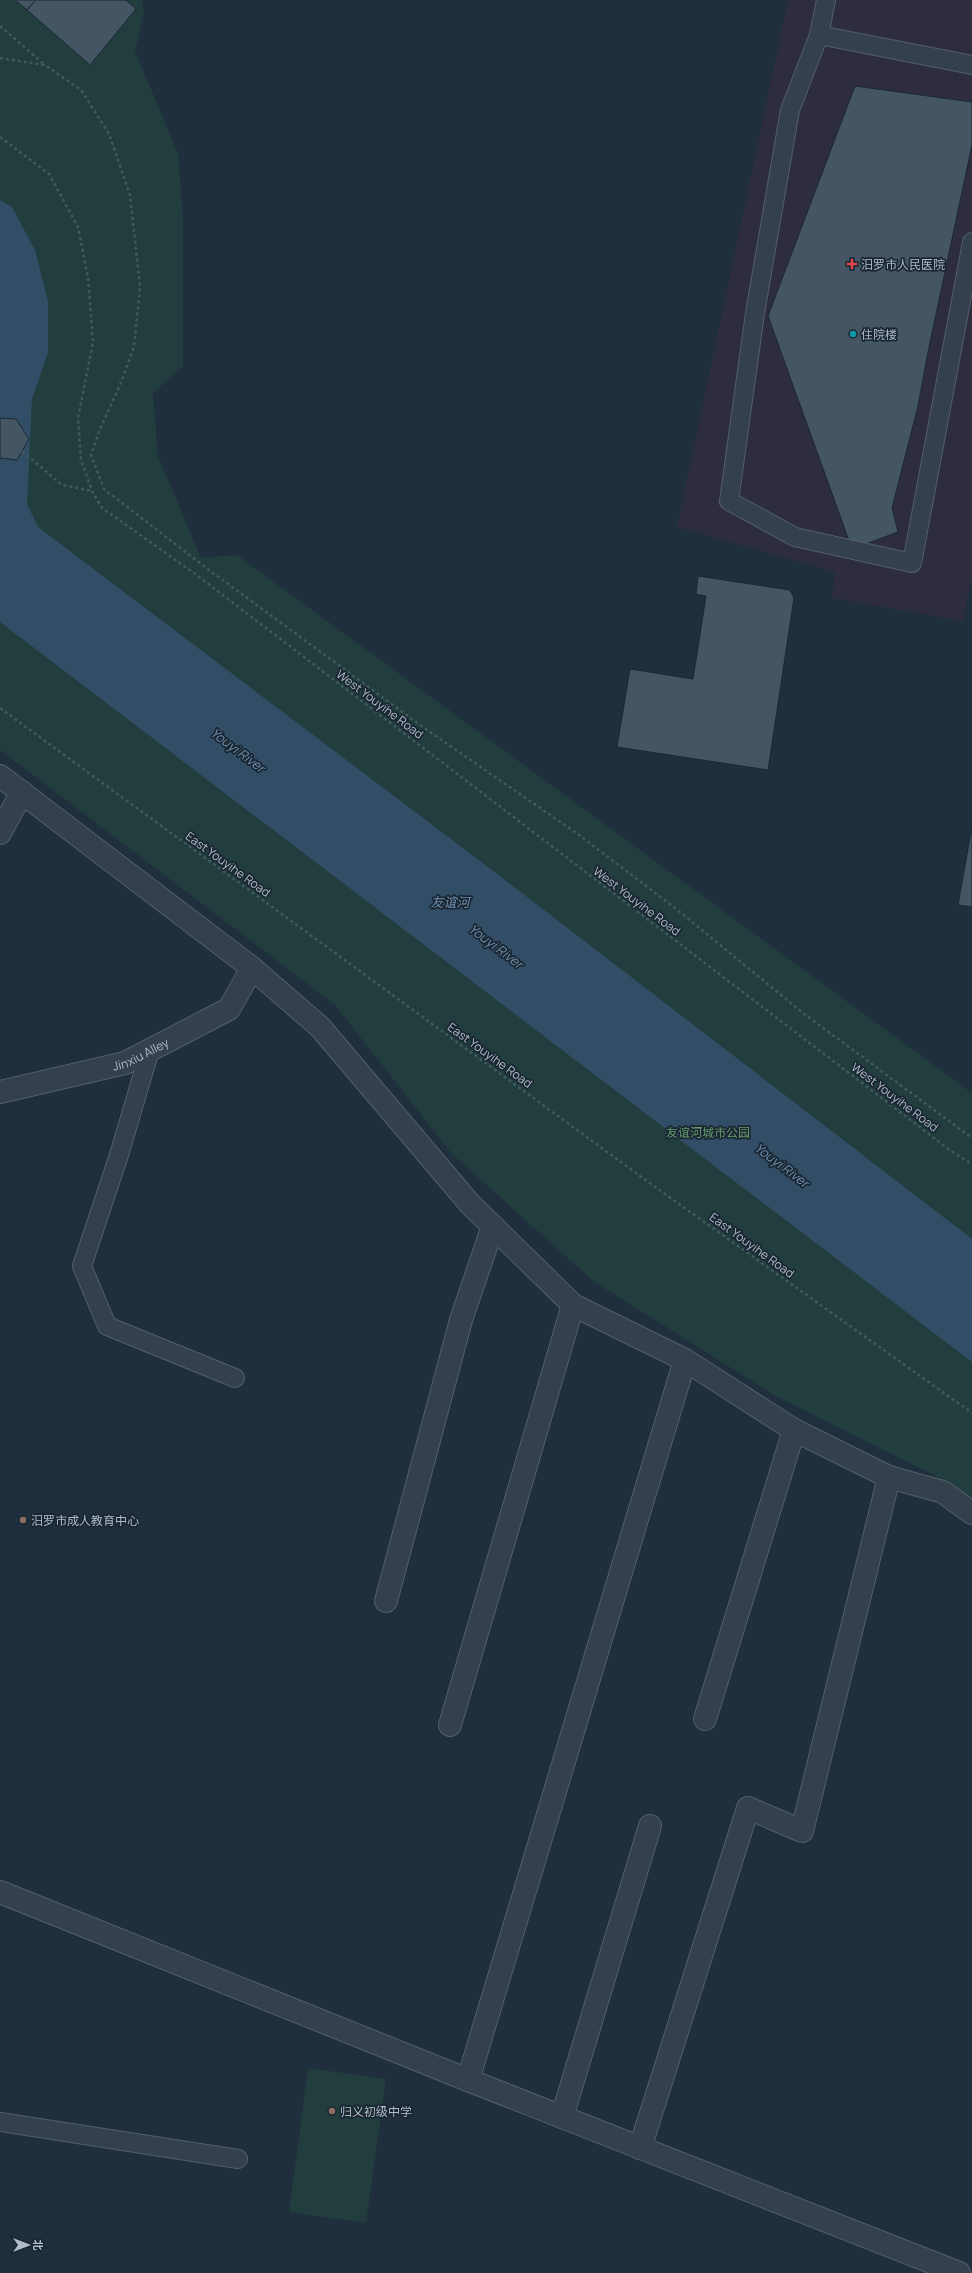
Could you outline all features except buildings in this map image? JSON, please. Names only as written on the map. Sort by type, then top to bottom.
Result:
[{"type":"street","points":[[0,776],[252,968],[320,1027],[470,1204],[573,1305],[685,1360],[794,1430],[889,1477],[943,1492],[972,1513]]},
{"type":"street","points":[[0,833],[22,792]]},
{"type":"street","name":"Jinxiu Alley","points":[[0,1092],[125,1063],[229,1009],[252,968]]},
{"type":"street","points":[[386,1601],[461,1320],[493,1226]]},
{"type":"street","points":[[450,1725],[573,1305]]},
{"type":"street","points":[[468,2080],[685,1360]]},
{"type":"street","points":[[705,1719],[794,1430]]},
{"type":"street","points":[[640,2148],[748,1808],[802,1831],[889,1477]]},
{"type":"street","points":[[562,2117],[650,1826]]},
{"type":"street","points":[[0,1892],[468,2080],[959,2273]]},
{"type":"lane","points":[[826,0],[819,35],[790,110],[755,313],[729,501],[795,537],[912,563],[972,242]]},
{"type":"lane","points":[[819,35],[972,65]]},
{"type":"lane","points":[[150,1050],[119,1155],[82,1266],[107,1326],[235,1378]]},
{"type":"lane","points":[[0,2122],[238,2159]]},
{"type":"path","points":[[0,26],[45,65],[81,90],[109,134],[130,195],[140,287],[134,347],[120,385],[100,429],[91,456],[104,489],[205,567],[409,717],[575,832],[675,908],[803,1013],[972,1138]]},
{"type":"path","points":[[0,58],[45,65]]},
{"type":"path","name":"West Youyihe Road","points":[[0,137],[49,174],[78,227],[88,278],[93,342],[78,418],[81,460],[92,491],[102,508],[194,573],[951,1151],[972,1164]]},
{"type":"path","points":[[22,450],[62,484],[92,491]]},
{"type":"path","name":"East Youyihe Road","points":[[0,708],[645,1179],[972,1413]]},
{"type":"shaded area","name":"汨罗市人民医院","points":[[788,0],[972,0],[972,577],[963,621],[832,598],[835,572],[677,527]]},
{"type":"green space","name":"友谊河城市公园","points":[[0,0],[142,0],[144,13],[135,51],[178,154],[183,218],[183,366],[153,393],[158,456],[201,558],[237,555],[972,1093],[972,1501],[949,1483],[774,1395],[593,1281],[452,1154],[335,1005],[0,750]]},
{"type":"green space","points":[[308,2068],[386,2079],[366,2223],[289,2212]]},
{"type":"water","name":"友谊河","points":[[0,200],[12,207],[35,250],[48,301],[48,353],[32,399],[27,504],[38,527],[492,870],[972,1239],[972,1362],[0,622]]},
{"type":"place","name":"汨罗市人民医院","points":[[852,264]]},
{"type":"place","name":"住院楼","points":[[853,334]]},
{"type":"place","name":"汨罗市成人教育中心","points":[[23,1520]]},
{"type":"place","name":"归义初级中学","points":[[332,2111]]},
{"type":"water label","name":"Youyi River","points":[[238,750]]},
{"type":"water label","name":"Youyi River","points":[[496,946]]},
{"type":"water label","name":"Youyi River","points":[[782,1165]]}]
